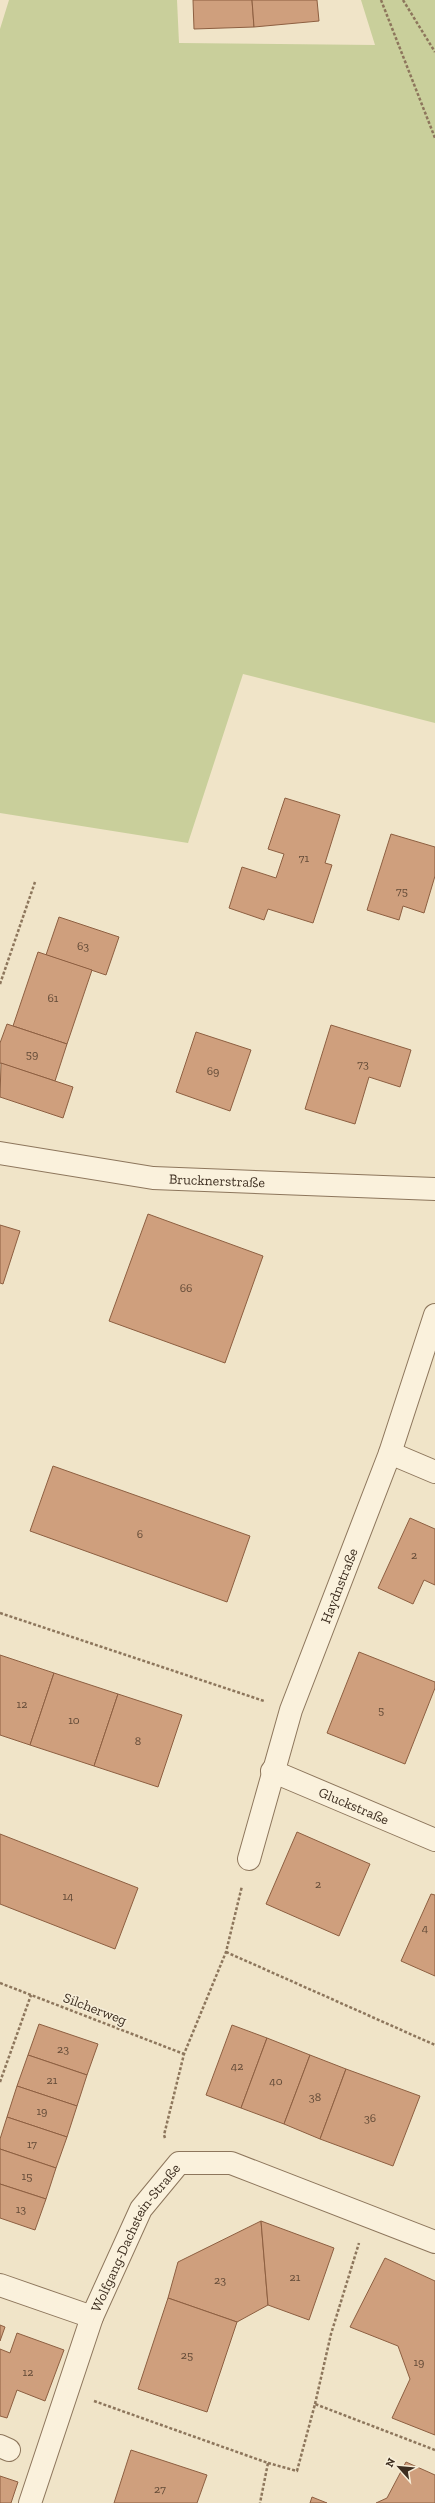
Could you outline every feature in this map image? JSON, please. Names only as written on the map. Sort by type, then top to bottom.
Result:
[{"type":"street","name":"Brucknerstraße","points":[[0,1153],[153,1178],[435,1190]]},
{"type":"street","name":"Haydnstraße","points":[[249,1858],[272,1771],[291,1710],[390,1453],[435,1315]]},
{"type":"street","points":[[390,1453],[435,1472]]},
{"type":"street","name":"Gluckstraße","points":[[272,1771],[435,1840]]},
{"type":"street","name":"Wolfgang-Dachstein-Straße","points":[[30,2503],[92,2317],[141,2208],[179,2163],[231,2163],[435,2242]]},
{"type":"street","points":[[0,2285],[92,2317]]},
{"type":"path","points":[[381,0],[435,138]]},
{"type":"path","points":[[403,0],[435,52]]},
{"type":"path","points":[[0,984],[35,882]]},
{"type":"path","points":[[0,1613],[291,1710]]},
{"type":"path","points":[[179,2163],[164,2136],[184,2054],[226,1952],[249,1858]]},
{"type":"path","points":[[226,1952],[435,2045]]},
{"type":"path","name":"Silcherweg","points":[[0,1983],[184,2054]]},
{"type":"path","points":[[0,2082],[31,1995]]},
{"type":"path","points":[[67,2392],[268,2463],[297,2471],[315,2404],[331,2334],[350,2278]]},
{"type":"path","points":[[315,2404],[435,2450]]},
{"type":"path","points":[[260,2503],[268,2463]]},
{"type":"green space","points":[[9,0],[177,0],[179,43],[375,45],[361,0],[435,0],[435,723],[243,674],[188,843],[0,813],[0,29]]},
{"type":"building","points":[[193,0],[252,0],[254,27],[194,29]]},
{"type":"building","points":[[252,0],[317,0],[319,21],[254,27]]},
{"type":"building","points":[[285,798],[340,815],[325,863],[332,865],[313,923],[268,909],[264,920],[229,908],[242,867],[276,878],[284,854],[268,849]]},
{"type":"building","points":[[391,834],[435,847],[435,876],[424,913],[403,906],[399,920],[367,910]]},
{"type":"building","points":[[59,917],[119,937],[106,975],[46,955]]},
{"type":"building","points":[[38,952],[92,970],[67,1044],[13,1026]]},
{"type":"building","points":[[7,1024],[67,1044],[55,1081],[0,1063],[0,1043]]},
{"type":"building","points":[[331,1025],[411,1050],[400,1087],[369,1077],[355,1124],[305,1109]]},
{"type":"building","points":[[196,1032],[251,1050],[230,1111],[176,1092]]},
{"type":"building","points":[[1,1063],[73,1087],[63,1118],[0,1097]]},
{"type":"building","points":[[148,1214],[263,1256],[225,1363],[109,1321]]},
{"type":"building","points":[[0,1225],[20,1231],[3,1284],[0,1283]]},
{"type":"building","points":[[53,1466],[250,1536],[227,1602],[30,1531]]},
{"type":"building","points":[[410,1518],[435,1529],[435,1585],[424,1580],[413,1604],[378,1588]]},
{"type":"building","points":[[359,1652],[435,1682],[435,1688],[405,1764],[327,1733]]},
{"type":"building","points":[[0,1655],[54,1673],[30,1745],[0,1735]]},
{"type":"building","points":[[54,1673],[118,1694],[94,1766],[30,1745]]},
{"type":"building","points":[[118,1694],[182,1715],[158,1787],[94,1766]]},
{"type":"building","points":[[297,1832],[370,1864],[339,1936],[266,1904]]},
{"type":"building","points":[[0,1834],[138,1888],[115,1949],[0,1904]]},
{"type":"building","points":[[431,1894],[435,1895],[435,1976],[401,1961]]},
{"type":"building","points":[[39,2024],[98,2044],[87,2075],[28,2055]]},
{"type":"building","points":[[232,2025],[267,2038],[241,2108],[206,2095]]},
{"type":"building","points":[[267,2038],[310,2055],[284,2124],[241,2108]]},
{"type":"building","points":[[28,2055],[87,2075],[77,2106],[17,2086]]},
{"type":"building","points":[[310,2055],[346,2069],[320,2139],[284,2124]]},
{"type":"building","points":[[346,2069],[420,2096],[393,2166],[320,2139]]},
{"type":"building","points":[[17,2086],[77,2106],[67,2137],[7,2117]]},
{"type":"building","points":[[7,2117],[67,2137],[56,2168],[0,2149],[0,2139]]},
{"type":"building","points":[[0,2149],[56,2168],[46,2199],[0,2184]]},
{"type":"building","points":[[0,2184],[46,2199],[35,2230],[0,2218]]},
{"type":"building","points":[[261,2221],[268,2305],[237,2322],[168,2298],[178,2262]]},
{"type":"building","points":[[261,2221],[334,2248],[309,2320],[268,2305]]},
{"type":"building","points":[[385,2258],[435,2281],[435,2435],[392,2418],[410,2379],[398,2346],[350,2327]]},
{"type":"building","points":[[168,2298],[237,2322],[207,2412],[138,2389]]},
{"type":"building","points":[[0,2325],[5,2327],[0,2341]]},
{"type":"building","points":[[17,2333],[64,2350],[45,2401],[17,2390],[7,2418],[0,2416],[0,2349],[10,2353]]},
{"type":"building","points":[[131,2450],[207,2475],[197,2503],[114,2503]]},
{"type":"building","points":[[406,2462],[435,2475],[435,2503],[376,2503],[387,2498]]},
{"type":"building","points":[[0,2476],[18,2482],[11,2503],[0,2503]]},
{"type":"building","points":[[312,2497],[327,2503],[310,2503]]}]
